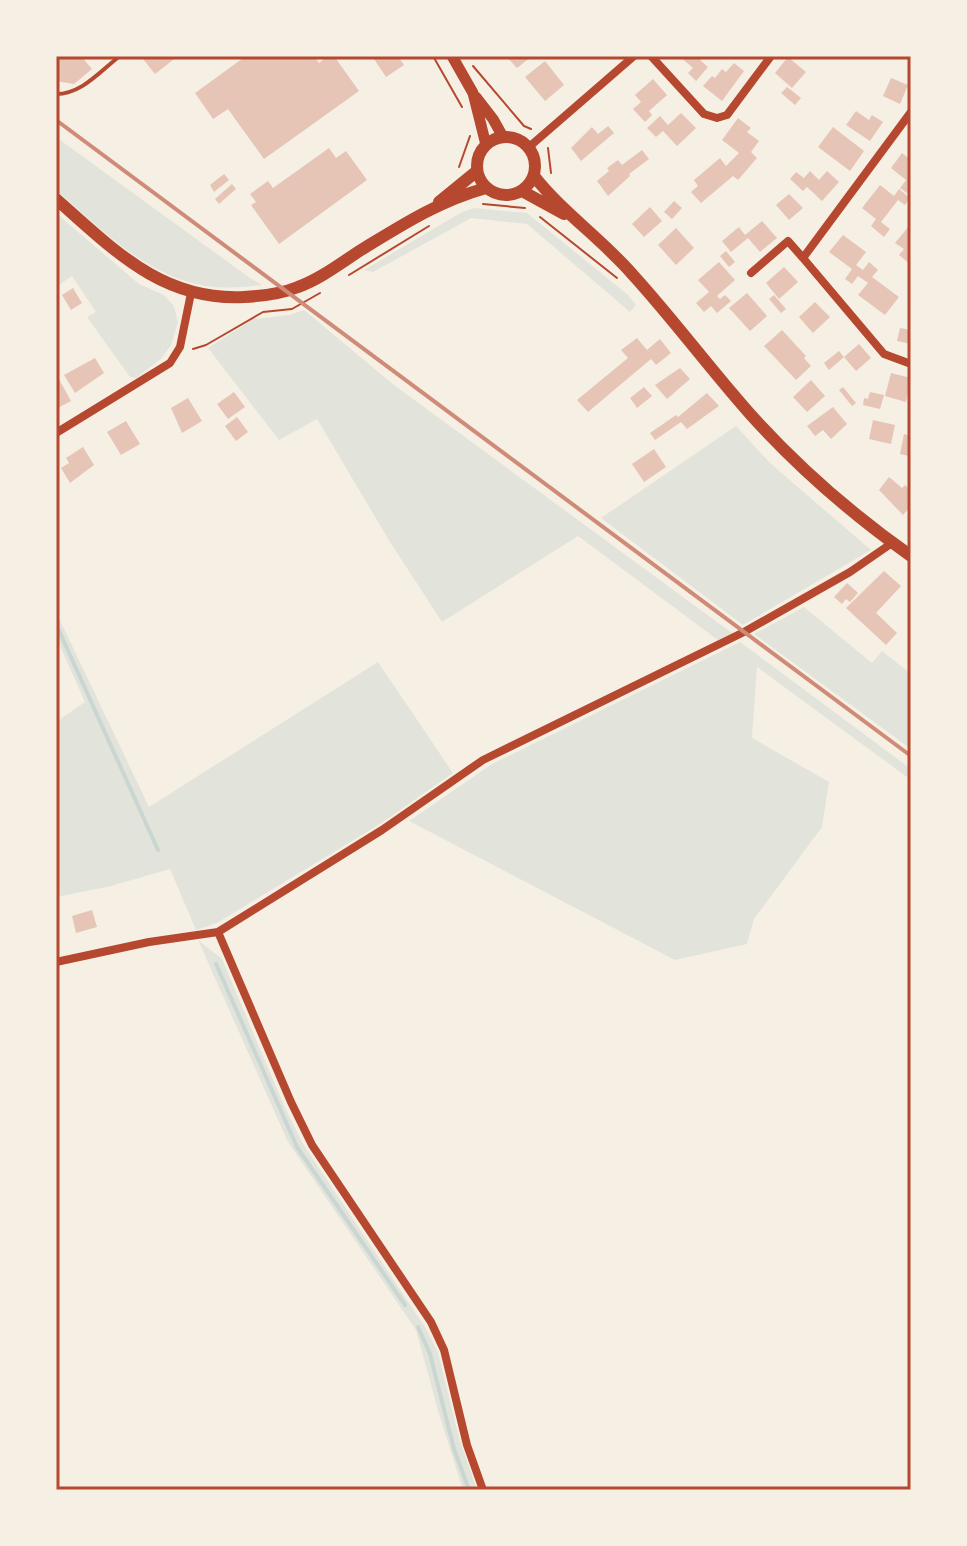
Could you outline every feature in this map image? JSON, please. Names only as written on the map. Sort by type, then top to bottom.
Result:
[{"type":"main road","points":[[503,137],[529,147],[536,166],[529,185],[522,191],[503,196],[486,188],[477,171],[477,161],[486,145],[503,137]]},
{"type":"main road","points":[[56,199],[145,272],[168,285],[191,293],[223,298],[248,297],[272,295],[299,287],[436,205],[477,171]]},
{"type":"main road","points":[[534,176],[571,217],[625,266],[751,414],[798,464],[911,556]]},
{"type":"main road","points":[[436,205],[486,188]]},
{"type":"main road","points":[[522,191],[571,217]]},
{"type":"street","points":[[452,56],[503,137]]},
{"type":"street","points":[[529,147],[634,56]]},
{"type":"street","points":[[651,56],[704,114],[717,118],[727,115],[771,56]]},
{"type":"street","points":[[473,93],[486,145]]},
{"type":"street","points":[[803,258],[911,112]]},
{"type":"street","points":[[751,273],[788,241],[884,354],[911,364]]},
{"type":"street","points":[[56,433],[170,363],[180,347],[191,293]]},
{"type":"street","points":[[56,962],[149,942],[218,932],[382,830],[483,760],[744,632],[850,572],[892,543]]},
{"type":"street","points":[[218,932],[312,1145],[431,1322],[444,1350],[467,1445],[483,1490]]},
{"type":"lane","points":[[56,94],[67,94],[81,88],[120,56]]},
{"type":"path","points":[[433,56],[465,112]]},
{"type":"path","points":[[468,60],[524,126],[541,137],[549,150],[551,176]]},
{"type":"path","points":[[458,169],[471,129]]},
{"type":"path","points":[[478,203],[531,210],[616,277]]},
{"type":"shaded area","points":[[56,137],[262,285],[206,286],[184,281],[143,261],[56,190]]},
{"type":"shaded area","points":[[474,208],[527,213],[627,294],[636,305],[630,312],[527,224],[471,218],[373,272],[364,270],[462,212]]},
{"type":"shaded area","points":[[56,213],[139,284],[164,295],[174,306],[178,322],[171,345],[161,359],[136,378],[130,377],[87,317],[96,312],[72,276],[56,287]]},
{"type":"shaded area","points":[[304,310],[394,385],[732,633],[718,640],[578,536],[442,622],[317,419],[279,440],[208,348],[254,319]]},
{"type":"shaded area","points":[[736,426],[770,463],[871,550],[743,625],[601,518]]},
{"type":"shaded area","points":[[804,607],[872,663],[882,651],[911,674],[911,749],[754,634]]},
{"type":"shaded area","points":[[56,612],[149,807],[378,662],[453,773],[380,824],[217,923],[196,930],[170,869],[111,886],[56,897],[56,722],[85,702],[56,637]]},
{"type":"shaded area","points":[[740,642],[911,769],[911,780],[757,667],[752,738],[829,782],[822,827],[754,919],[747,944],[675,960],[409,821],[492,764]]},
{"type":"shaded area","points":[[198,940],[222,959],[303,1144],[425,1327],[438,1352],[459,1438],[477,1490],[463,1490],[416,1330],[288,1142]]},
{"type":"building","points":[[56,56],[81,56],[92,69],[74,84],[56,81]]},
{"type":"building","points":[[146,56],[178,56],[155,74],[143,59]]},
{"type":"building","points":[[246,56],[314,56],[319,63],[328,56],[334,56],[359,91],[264,159],[228,109],[213,119],[195,93]]},
{"type":"building","points":[[372,56],[398,56],[404,65],[386,77]]},
{"type":"building","points":[[506,56],[532,56],[517,68]]},
{"type":"building","points":[[679,56],[704,56],[700,60],[708,67],[696,81],[688,73],[693,68]]},
{"type":"building","points":[[788,57],[806,72],[792,88],[775,73]]},
{"type":"building","points":[[545,61],[564,85],[545,101],[525,77]]},
{"type":"building","points":[[734,63],[744,71],[722,101],[703,86],[712,76],[715,78],[722,69],[726,72]]},
{"type":"building","points":[[891,78],[908,85],[900,104],[883,96]]},
{"type":"building","points":[[653,79],[667,95],[649,111],[652,115],[645,122],[633,109],[641,102],[635,95]]},
{"type":"building","points":[[787,87],[801,98],[795,105],[781,93]]},
{"type":"building","points":[[856,111],[869,120],[872,115],[883,122],[870,141],[846,125]]},
{"type":"building","points":[[681,113],[696,128],[677,146],[663,131],[656,137],[647,128],[660,116],[668,125]]},
{"type":"building","points":[[738,118],[751,128],[747,132],[759,141],[751,152],[757,158],[738,180],[733,176],[701,203],[691,192],[698,186],[694,180],[720,158],[726,166],[739,153],[722,140]]},
{"type":"building","points":[[608,126],[614,133],[581,161],[571,148],[592,127],[598,134]]},
{"type":"building","points":[[833,127],[864,151],[850,171],[818,147]]},
{"type":"building","points":[[329,148],[336,158],[346,151],[367,180],[279,244],[251,205],[256,202],[250,194],[268,181],[273,188]]},
{"type":"building","points":[[642,150],[649,159],[608,196],[597,181],[618,160],[622,165]]},
{"type":"building","points":[[902,153],[911,160],[911,196],[900,188],[906,180],[891,168]]},
{"type":"building","points":[[810,171],[819,180],[827,171],[839,182],[822,201],[807,187],[803,191],[790,179],[796,172],[804,178]]},
{"type":"building","points":[[224,174],[229,180],[214,192],[210,185]]},
{"type":"building","points":[[232,184],[236,189],[219,204],[215,199]]},
{"type":"building","points":[[880,185],[894,196],[899,189],[910,198],[905,205],[898,200],[881,222],[890,229],[884,237],[871,226],[876,219],[862,208]]},
{"type":"building","points":[[789,194],[803,208],[789,220],[776,205]]},
{"type":"building","points":[[674,201],[682,208],[672,219],[664,212]]},
{"type":"building","points":[[650,207],[662,221],[644,237],[632,224]]},
{"type":"building","points":[[762,221],[777,238],[760,252],[748,238],[731,252],[722,241],[739,227],[745,235]]},
{"type":"building","points":[[909,226],[911,265],[899,255],[904,249],[895,243]]},
{"type":"building","points":[[676,228],[694,248],[676,265],[658,245]]},
{"type":"building","points":[[843,235],[866,252],[856,265],[863,270],[869,262],[878,270],[872,277],[899,297],[885,315],[858,295],[868,283],[858,276],[852,284],[845,279],[852,269],[829,252]]},
{"type":"building","points":[[726,251],[735,262],[729,267],[720,256]]},
{"type":"building","points":[[719,262],[735,280],[717,296],[720,299],[725,295],[731,301],[717,313],[711,306],[704,312],[696,303],[709,292],[698,280]]},
{"type":"building","points":[[784,267],[798,282],[779,299],[766,283]]},
{"type":"building","points":[[73,288],[82,303],[71,310],[62,295]]},
{"type":"building","points":[[747,293],[767,316],[750,331],[729,308]]},
{"type":"building","points":[[774,295],[786,309],[781,313],[769,299]]},
{"type":"building","points":[[815,302],[830,317],[813,333],[799,317]]},
{"type":"building","points":[[900,328],[911,330],[911,344],[897,341]]},
{"type":"building","points":[[782,330],[811,366],[796,380],[764,346]]},
{"type":"building","points":[[637,338],[647,350],[660,339],[671,353],[656,365],[651,359],[588,412],[577,400],[628,358],[621,350]]},
{"type":"building","points":[[859,344],[871,358],[856,371],[844,357]]},
{"type":"building","points":[[839,351],[844,357],[829,370],[824,363]]},
{"type":"building","points":[[95,358],[104,373],[75,393],[64,375]]},
{"type":"building","points":[[680,368],[690,379],[667,399],[655,385]]},
{"type":"building","points":[[891,373],[911,378],[906,402],[885,396]]},
{"type":"building","points":[[56,374],[71,401],[56,409]]},
{"type":"building","points":[[811,380],[825,396],[807,412],[793,397]]},
{"type":"building","points":[[644,387],[652,396],[637,408],[630,398]]},
{"type":"building","points":[[843,387],[856,403],[852,406],[839,390]]},
{"type":"building","points":[[234,392],[245,407],[228,419],[217,404]]},
{"type":"building","points":[[870,392],[884,395],[880,409],[863,405],[864,398],[868,399]]},
{"type":"building","points":[[707,393],[719,406],[687,429],[681,422],[655,440],[650,433],[676,415],[678,417]]},
{"type":"building","points":[[188,398],[202,421],[182,433],[171,408]]},
{"type":"building","points":[[833,407],[847,424],[831,439],[823,430],[815,436],[807,426]]},
{"type":"building","points":[[237,417],[248,432],[236,441],[225,426]]},
{"type":"building","points":[[873,420],[895,425],[891,444],[869,439]]},
{"type":"building","points":[[126,421],[140,444],[121,455],[107,432]]},
{"type":"building","points":[[904,434],[911,436],[909,456],[900,454]]},
{"type":"building","points":[[83,447],[94,465],[70,483],[61,468],[69,463],[66,458]]},
{"type":"building","points":[[654,449],[666,467],[644,482],[632,464]]},
{"type":"building","points":[[889,477],[902,488],[905,485],[911,490],[911,506],[903,515],[879,490]]},
{"type":"building","points":[[884,571],[901,586],[876,613],[897,633],[886,645],[846,608]]},
{"type":"building","points":[[847,583],[858,593],[850,602],[846,599],[842,604],[834,597]]},
{"type":"building","points":[[92,910],[97,927],[76,933],[72,916]]},
{"type":"waterway","points":[[56,624],[158,850]]},
{"type":"waterway","points":[[216,964],[297,1147],[405,1305]]},
{"type":"waterway","points":[[418,1327],[430,1354],[454,1449],[469,1490]]},
{"type":"railway","points":[[56,120],[911,756]]}]
